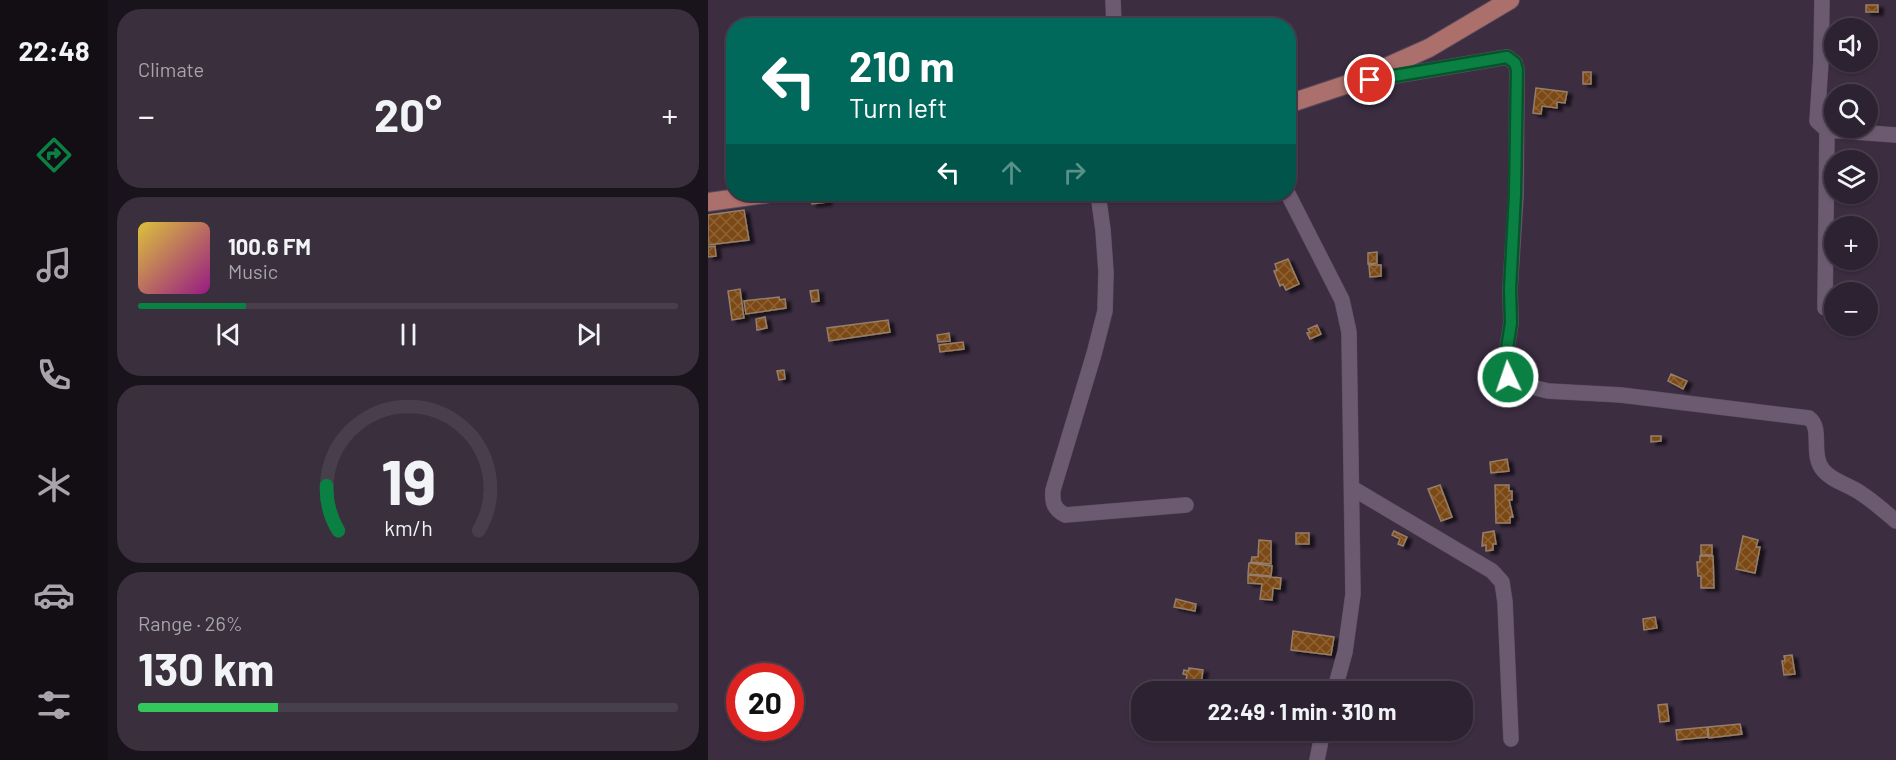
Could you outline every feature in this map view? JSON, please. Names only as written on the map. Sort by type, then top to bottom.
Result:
[{"type":"main road","points":[[1296,101],[1347,84],[1429,48],[1510,0]]},
{"type":"main road","points":[[708,202],[726,200]]},
{"type":"street","points":[[1113,0],[1114,18]]},
{"type":"street","points":[[1822,0],[1817,121],[1824,127]]},
{"type":"street","points":[[1347,84],[1507,57],[1515,63],[1517,70],[1514,229],[1510,289],[1511,323],[1505,361],[1508,377],[1516,383],[1548,391],[1621,395],[1809,418],[1814,421],[1816,428],[1816,456],[1824,472],[1866,496],[1896,520]]},
{"type":"street","points":[[1878,134],[1896,135]]},
{"type":"street","points":[[1826,282],[1827,138]]},
{"type":"street","points":[[1099,201],[1106,272],[1105,311],[1052,500],[1056,510],[1065,515],[1186,505]]},
{"type":"street","points":[[1292,201],[1342,300],[1349,332],[1353,594],[1345,652],[1337,681]]},
{"type":"street","points":[[1352,488],[1499,577],[1505,602],[1511,739]]},
{"type":"street","points":[[1317,760],[1321,741]]},
{"type":"building","points":[[1866,5],[1878,5],[1878,12],[1866,12]]},
{"type":"building","points":[[1583,72],[1591,72],[1591,84],[1583,84]]},
{"type":"building","points":[[1536,88],[1567,92],[1565,103],[1557,102],[1557,108],[1542,106],[1541,114],[1533,113]]},
{"type":"building","points":[[812,201],[827,201],[827,202],[812,204]]},
{"type":"building","points":[[744,210],[749,240],[708,245],[708,215]]},
{"type":"building","points":[[715,246],[716,256],[708,257],[708,247]]},
{"type":"building","points":[[1377,252],[1377,263],[1368,264],[1368,253]]},
{"type":"building","points":[[1288,259],[1299,284],[1286,290],[1283,284],[1280,286],[1274,271],[1277,270],[1275,264]]},
{"type":"building","points":[[1369,265],[1381,265],[1381,276],[1370,277]]},
{"type":"building","points":[[740,289],[744,318],[732,320],[728,291]]},
{"type":"building","points":[[818,290],[819,301],[812,302],[810,291]]},
{"type":"building","points":[[779,297],[780,300],[785,299],[786,308],[746,314],[744,301]]},
{"type":"building","points":[[765,317],[767,328],[757,330],[756,319]]},
{"type":"building","points":[[888,320],[890,332],[829,341],[827,328]]},
{"type":"building","points":[[1317,325],[1321,334],[1310,339],[1308,329]]},
{"type":"building","points":[[949,333],[950,341],[938,342],[937,335]]},
{"type":"building","points":[[963,342],[964,349],[940,352],[939,345]]},
{"type":"building","points":[[784,370],[785,379],[779,380],[777,371]]},
{"type":"building","points":[[1671,374],[1687,381],[1683,389],[1668,381]]},
{"type":"building","points":[[1651,436],[1661,436],[1661,441],[1651,442]]},
{"type":"building","points":[[1507,459],[1509,471],[1491,473],[1490,462]]},
{"type":"building","points":[[1440,485],[1452,517],[1441,521],[1428,489]]},
{"type":"building","points":[[1495,485],[1509,485],[1509,491],[1512,491],[1512,500],[1509,500],[1513,517],[1510,517],[1510,523],[1496,523]]},
{"type":"building","points":[[1394,531],[1407,537],[1403,546],[1398,544],[1400,539],[1392,535]]},
{"type":"building","points":[[1494,531],[1496,544],[1493,544],[1493,550],[1486,551],[1486,545],[1482,546],[1483,533]]},
{"type":"building","points":[[1296,533],[1309,533],[1309,544],[1296,544]]},
{"type":"building","points":[[1743,536],[1758,540],[1756,547],[1760,547],[1755,573],[1736,569]]},
{"type":"building","points":[[1259,540],[1271,541],[1271,564],[1251,562],[1252,557],[1258,557]]},
{"type":"building","points":[[1701,545],[1712,545],[1712,555],[1701,555]]},
{"type":"building","points":[[1700,556],[1713,556],[1714,588],[1701,588],[1701,576],[1698,576],[1697,562],[1700,562]]},
{"type":"building","points":[[1249,563],[1272,566],[1271,576],[1248,574]]},
{"type":"building","points":[[1248,575],[1281,578],[1280,589],[1273,588],[1272,600],[1260,599],[1262,584],[1248,583]]},
{"type":"building","points":[[1176,599],[1196,604],[1195,611],[1174,607]]},
{"type":"building","points":[[1655,617],[1657,628],[1644,630],[1643,619]]},
{"type":"building","points":[[1293,631],[1334,637],[1331,655],[1291,650]]},
{"type":"building","points":[[1792,655],[1795,674],[1784,675],[1782,661],[1785,661],[1784,656]]},
{"type":"building","points":[[1189,668],[1203,670],[1202,681],[1186,681],[1187,675],[1183,674],[1184,670],[1188,671]]},
{"type":"building","points":[[1667,704],[1669,721],[1660,722],[1658,705]]},
{"type":"building","points":[[1740,724],[1742,734],[1709,738],[1708,727]]},
{"type":"building","points":[[1707,727],[1708,737],[1677,740],[1676,730]]},
{"type":"route","points":[[1370,80],[1507,57],[1515,63],[1517,70],[1514,241],[1510,289],[1511,323],[1505,361],[1508,377]]}]
